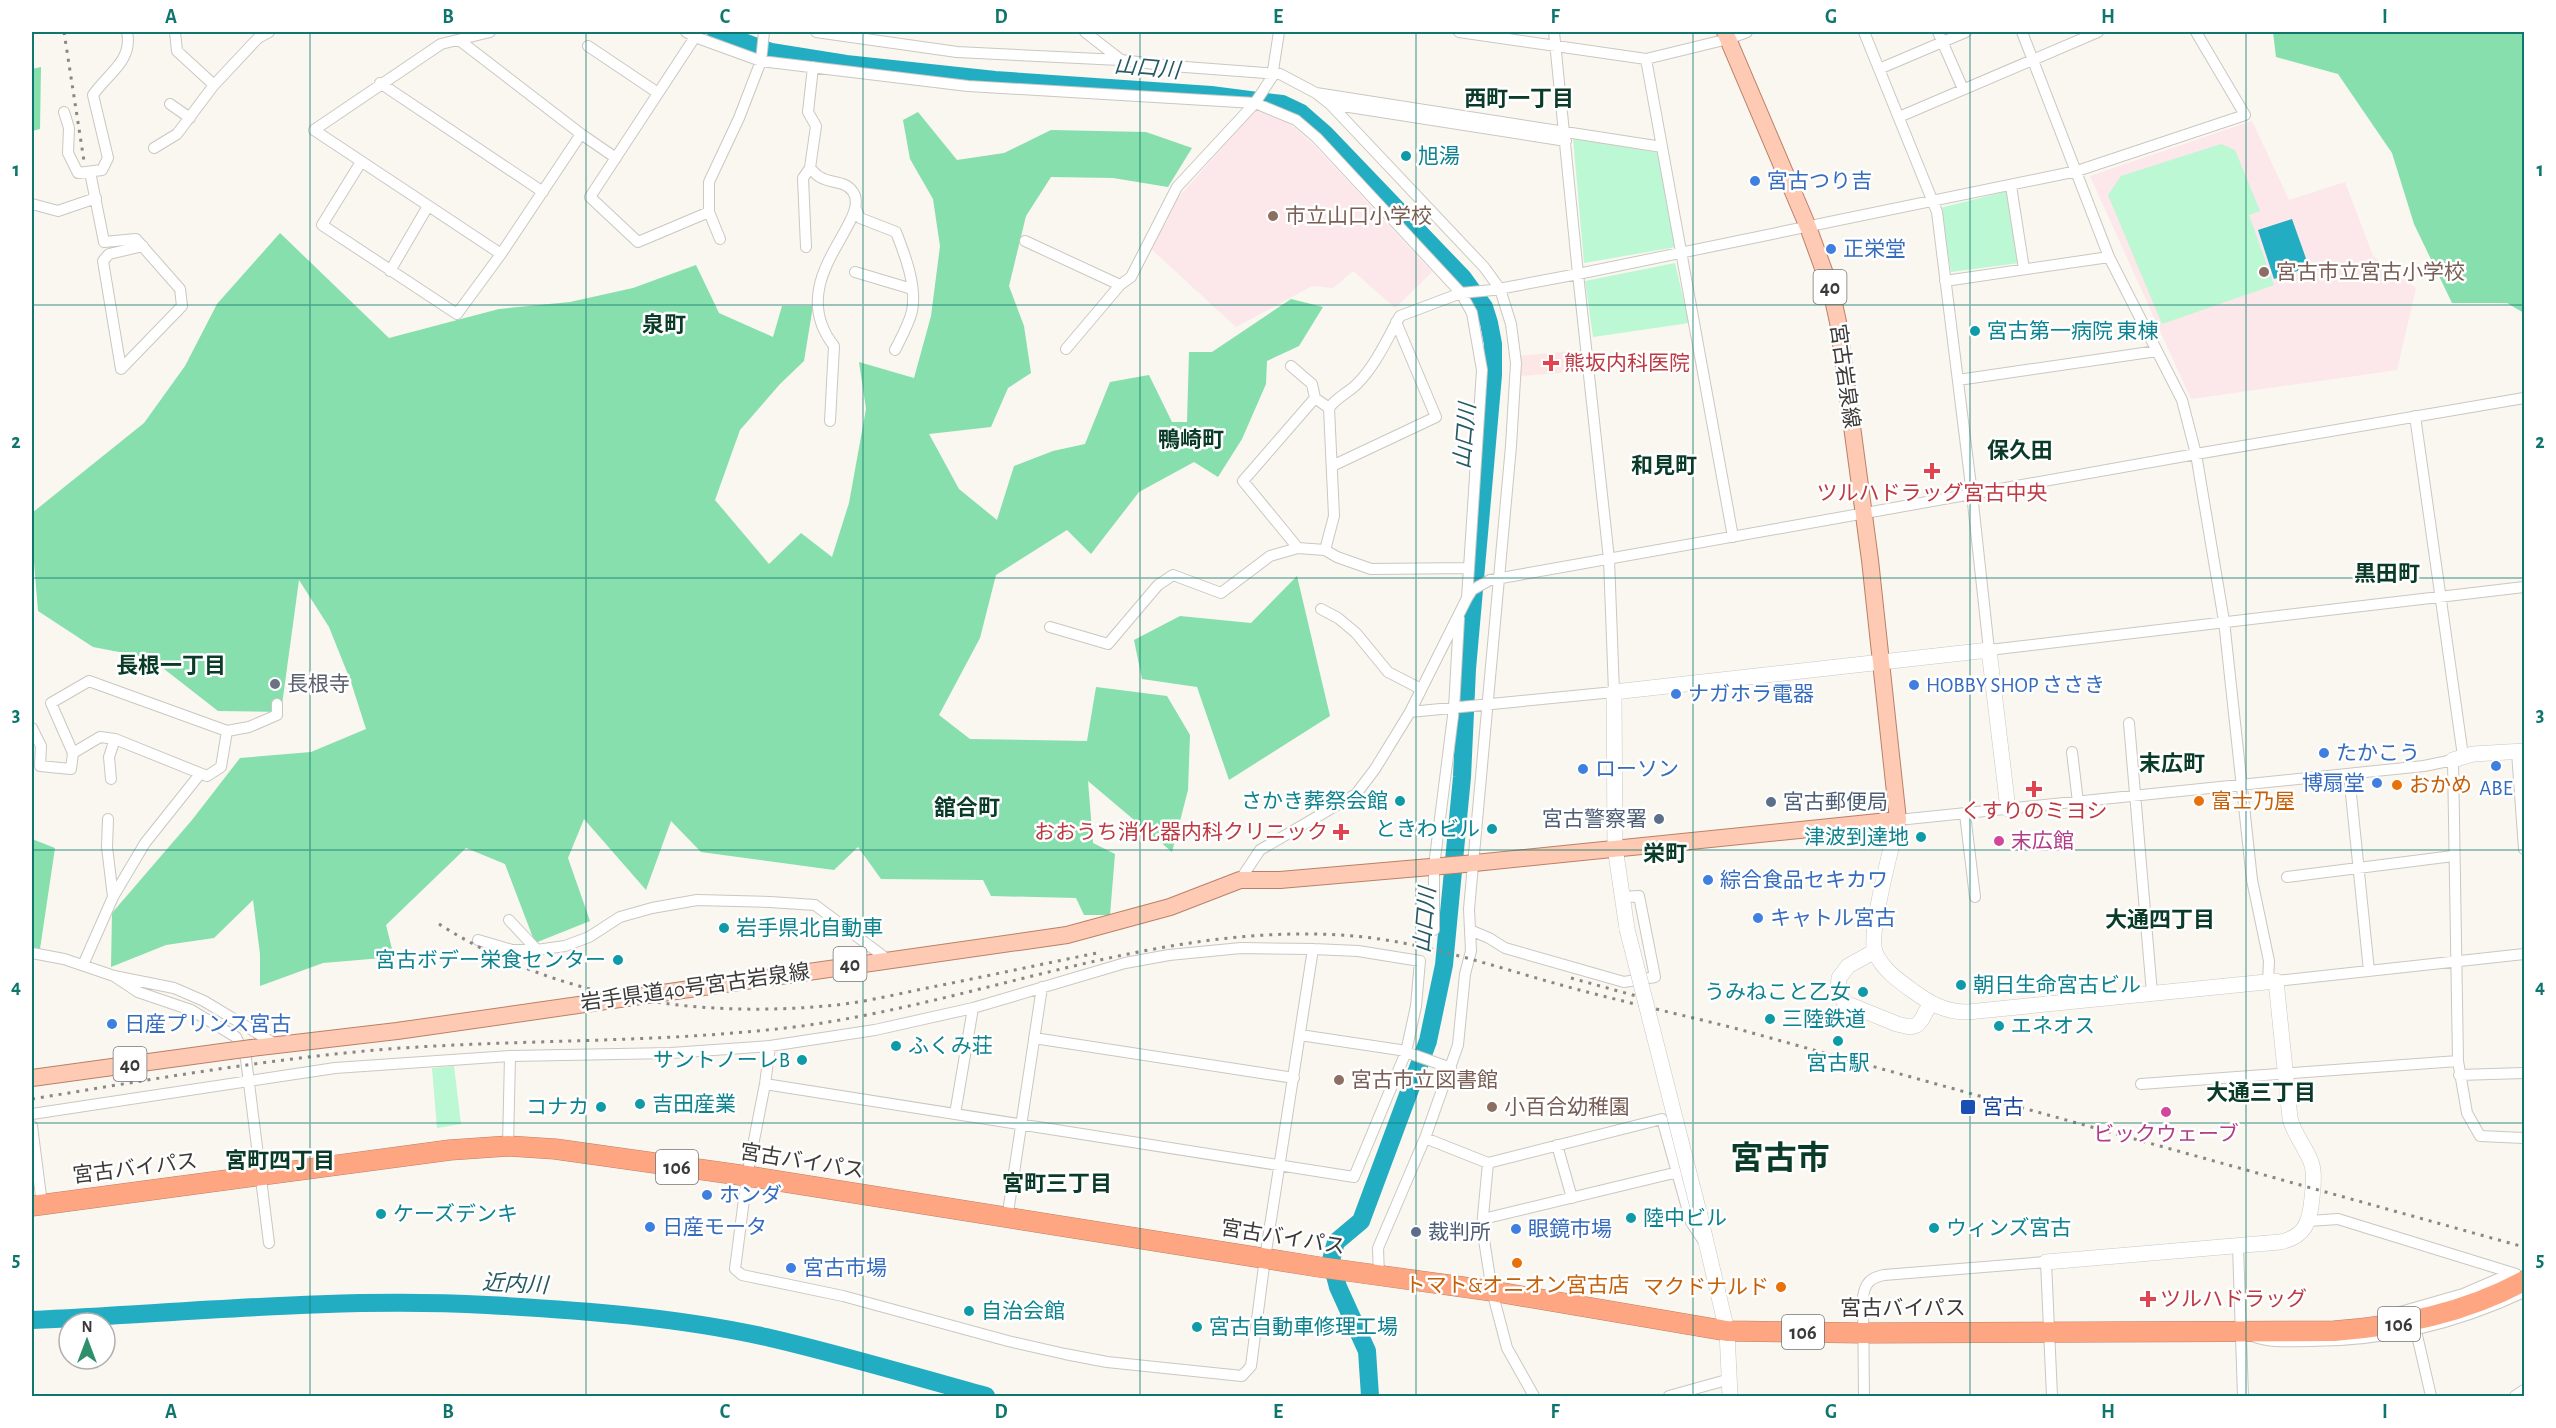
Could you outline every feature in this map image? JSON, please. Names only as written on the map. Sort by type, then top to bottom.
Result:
[{"type":"highway","name":"宮古バイパス","points":[[37,1205],[450,1150],[508,1146],[555,1149],[747,1176],[1319,1268],[1492,1291],[1727,1331],[1863,1333],[2334,1331],[2386,1327],[2445,1314],[2502,1293],[2518,1277]]},
{"type":"main road","name":"宮古岩泉線","points":[[1726,35],[1808,226],[1831,290],[1838,322],[1870,560],[1880,662]]},
{"type":"main road","name":"40","points":[[1880,662],[1898,820]]},
{"type":"main road","name":"岩手県道40号宮古岩泉線","points":[[32,1078],[408,1029],[1067,935],[1170,908],[1240,880],[1280,880],[1438,866],[1898,820]]},
{"type":"street","points":[[64,112],[69,128],[68,153],[78,173],[102,170],[108,158],[93,95],[126,57],[129,43],[127,32]]},
{"type":"street","points":[[175,32],[177,51],[214,85]]},
{"type":"street","points":[[154,148],[177,134],[214,85],[258,38],[269,32]]},
{"type":"street","points":[[489,32],[441,44],[380,83],[314,130],[501,254]]},
{"type":"street","points":[[720,239],[709,212],[709,182],[739,118],[761,58],[764,32]]},
{"type":"street","points":[[816,32],[837,33],[957,52],[1120,60],[1280,74],[1316,93],[1330,104],[1484,267],[1496,289],[1511,324],[1516,363],[1511,446],[1494,580],[1470,863],[1471,951],[1465,974],[1461,1026],[1451,1068],[1425,1138],[1378,1248],[1379,1276]]},
{"type":"street","points":[[1084,32],[1120,60]]},
{"type":"street","points":[[1066,349],[1120,285],[1131,277],[1177,187],[1255,103],[1273,75],[1279,32]]},
{"type":"street","points":[[1459,32],[1555,44],[1646,59],[1726,35],[1747,32]]},
{"type":"street","points":[[1554,32],[1609,559],[1614,692],[1615,848],[1627,928],[1709,1250],[1727,1331],[1730,1396]]},
{"type":"street","points":[[1864,32],[1933,202],[1958,380],[2008,809]]},
{"type":"street","points":[[1879,69],[1940,37],[1966,32]]},
{"type":"street","points":[[1864,1396],[1864,1287],[1872,1278],[1884,1275],[2288,1240],[2302,1232],[2309,1221],[2313,1184],[2312,1167],[2292,1128],[2269,961],[2252,880],[2224,621],[2196,454],[2182,400],[2109,257],[2022,32]]},
{"type":"street","points":[[1899,117],[2098,32]]},
{"type":"street","points":[[1325,550],[1334,516],[1329,408],[1371,367],[1400,316],[1461,293],[1578,274],[2077,171],[2245,116],[2196,32]]},
{"type":"street","points":[[709,212],[638,242],[590,197],[658,93],[690,34],[761,58],[813,67],[968,86],[1255,103],[1296,120],[1317,138],[1461,293],[1472,313],[1482,370],[1468,568],[1469,594],[1410,712],[1375,769],[1356,794],[1260,850],[1240,880]]},
{"type":"street","points":[[1940,37],[1963,89]]},
{"type":"street","points":[[459,40],[581,134],[616,158]]},
{"type":"street","points":[[588,46],[658,93]]},
{"type":"street","points":[[1646,59],[1733,537]]},
{"type":"street","points":[[806,247],[803,178],[810,168],[816,126],[808,112],[813,67]]},
{"type":"street","points":[[380,83],[543,192]]},
{"type":"street","points":[[1316,93],[1565,136]]},
{"type":"street","points":[[170,104],[190,118]]},
{"type":"street","points":[[1330,104],[1662,147]]},
{"type":"street","points":[[361,162],[322,225],[457,314],[501,254],[581,134]]},
{"type":"street","points":[[810,168],[821,178],[847,185],[855,195],[856,209],[860,218],[896,232],[906,258],[912,289],[912,310],[895,350]]},
{"type":"street","points":[[90,172],[104,242],[136,239],[143,246],[180,289],[182,306],[121,369],[103,261],[109,254],[143,246]]},
{"type":"street","points":[[2011,186],[2024,269]]},
{"type":"street","points":[[32,204],[58,211],[96,198]]},
{"type":"street","points":[[390,271],[428,206]]},
{"type":"street","points":[[830,420],[834,346],[824,334],[816,298],[824,270],[856,209]]},
{"type":"street","points":[[1025,241],[1120,285]]},
{"type":"street","points":[[1945,281],[2109,257]]},
{"type":"street","points":[[855,272],[912,289]]},
{"type":"street","points":[[1332,466],[1436,417],[1396,322]]},
{"type":"street","points":[[1958,380],[2157,351]]},
{"type":"street","points":[[1291,366],[1312,384],[1315,398],[1329,408]]},
{"type":"street","points":[[1298,548],[1243,481],[1315,398]]},
{"type":"street","points":[[1469,594],[1494,580],[2196,454],[2524,398]]},
{"type":"street","points":[[2415,416],[2440,597],[2458,758],[2453,856],[2454,961],[2459,1075],[2467,1113],[2480,1136],[2524,1138]]},
{"type":"street","points":[[1050,627],[1108,644],[1158,585],[1173,575],[1221,593],[1270,555],[1298,548],[1325,550],[1337,557],[1371,569],[1468,568]]},
{"type":"street","points":[[1410,712],[1614,692],[1989,650],[2524,587]]},
{"type":"street","points":[[1321,609],[1338,618],[1356,633],[1388,672],[1421,689]]},
{"type":"street","points":[[1434,930],[1438,866],[1456,708],[1460,612]]},
{"type":"street","points":[[32,728],[41,746],[40,766],[71,769],[73,753],[51,703],[89,681],[226,731],[249,727],[277,715],[277,704]]},
{"type":"street","points":[[2129,723],[2152,993]]},
{"type":"street","points":[[73,753],[100,737],[115,740],[207,776],[221,767],[226,731]]},
{"type":"street","points":[[111,779],[109,757],[115,740]]},
{"type":"street","points":[[2072,752],[2078,802]]},
{"type":"street","points":[[2524,849],[2521,752],[2458,758],[2424,766],[2243,786],[1898,820],[1873,929],[1875,951],[1890,973],[1930,1004],[1943,1010],[1968,1012],[2524,954]]},
{"type":"street","points":[[83,965],[113,897],[145,843],[200,774]]},
{"type":"street","points":[[2349,774],[2369,971]]},
{"type":"street","points":[[1965,814],[1975,897]]},
{"type":"street","points":[[108,819],[107,847],[113,897]]},
{"type":"street","points":[[2287,877],[2453,856]]},
{"type":"street","points":[[1470,930],[1505,948],[1624,982],[1656,977],[1639,896],[1622,897]]},
{"type":"street","points":[[478,940],[512,950],[537,950],[565,946],[589,937],[620,917],[652,908],[697,900],[749,901],[815,905],[887,959]]},
{"type":"street","points":[[509,920],[537,950]]},
{"type":"street","points":[[32,1114],[335,1068],[510,1056],[671,1053],[770,1046],[874,1030],[973,1008],[1125,963],[1169,955],[1241,948],[1313,949],[1358,951],[1420,961],[1416,1006],[1406,1052],[1354,1177],[765,1084]]},
{"type":"street","points":[[770,1046],[747,1176],[735,1269],[742,1275],[843,1296],[1008,1341],[1107,1362],[1242,1376],[1251,1366],[1265,1258],[1313,949]]},
{"type":"street","points":[[1875,951],[1843,971],[1839,978],[1838,992],[1850,1007],[1910,1027],[1917,1025],[1923,1019],[1930,1004]]},
{"type":"street","points":[[32,953],[83,965],[114,976],[174,988],[204,1001],[278,1045]]},
{"type":"street","points":[[114,976],[138,992],[191,1010],[236,1037],[246,1059],[269,1243]]},
{"type":"street","points":[[1007,1219],[1042,987]]},
{"type":"street","points":[[955,1114],[973,1008]]},
{"type":"street","points":[[1300,1035],[1406,1052],[1451,1068]]},
{"type":"street","points":[[1034,1038],[1294,1078]]},
{"type":"street","points":[[508,1146],[510,1056]]},
{"type":"street","points":[[2141,1084],[2458,1061]]},
{"type":"street","points":[[2459,1075],[2524,1073]]},
{"type":"street","points":[[1425,1138],[1488,1163],[1662,1119],[1691,1222],[1709,1250]]},
{"type":"street","points":[[32,1126],[37,1205]]},
{"type":"street","points":[[1557,1145],[1572,1198]]},
{"type":"street","points":[[1488,1163],[1483,1220],[1492,1291],[1507,1348],[1534,1396]]},
{"type":"street","points":[[1483,1220],[1678,1172]]},
{"type":"street","points":[[2309,1221],[2338,1219],[2518,1277]]},
{"type":"street","points":[[2238,1246],[2243,1396]]},
{"type":"street","points":[[2046,1262],[2052,1396]]},
{"type":"street","points":[[2240,1332],[2265,1323],[2343,1321],[2403,1312],[2524,1276]]},
{"type":"street","points":[[2240,1332],[2267,1341],[2337,1341],[2416,1331],[2469,1316],[2524,1292]]},
{"type":"street","points":[[2416,1331],[2431,1396]]},
{"type":"street","points":[[1669,1396],[1730,1379]]},
{"type":"street","points":[[2515,1396],[2524,1390]]},
{"type":"shaded area","name":"市立山口小学校","points":[[1256,109],[1290,124],[1314,145],[1432,272],[1395,308],[1353,271],[1333,288],[1312,286],[1236,327],[1149,247],[1168,220],[1165,213]]},
{"type":"shaded area","name":"宮古市立宮古小学校","points":[[2252,121],[2289,200],[2345,182],[2373,256],[2416,288],[2397,370],[2191,399],[2090,176]]},
{"type":"shaded area","name":"熊坂内科医院","points":[[1581,350],[1583,371],[1520,376],[1519,356]]},
{"type":"green space","points":[[2273,32],[2524,32],[2524,313],[2507,303],[2452,303],[2414,224],[2392,153],[2338,74],[2276,57]]},
{"type":"green space","points":[[41,67],[40,129],[32,131],[32,69]]},
{"type":"green space","points":[[918,112],[957,160],[1004,153],[1051,130],[1146,132],[1192,148],[1168,187],[1113,178],[1051,177],[1026,216],[1009,286],[1024,326],[1031,373],[1008,388],[991,427],[929,434],[959,489],[997,520],[1014,466],[1053,451],[1085,444],[1110,382],[1149,375],[1172,422],[1187,422],[1189,352],[1212,352],[1291,299],[1323,307],[1299,346],[1267,361],[1266,384],[1242,439],[1218,477],[1194,462],[1139,492],[1091,554],[1067,530],[996,575],[980,638],[939,715],[970,739],[1087,741],[1096,687],[1167,696],[1190,735],[1188,790],[1172,852],[1088,781],[1093,843],[1115,854],[1110,915],[1084,915],[1076,898],[991,896],[983,880],[881,879],[858,847],[834,870],[701,852],[671,821],[646,890],[584,819],[568,858],[590,921],[535,943],[505,864],[466,848],[386,925],[394,957],[323,963],[260,986],[260,954],[253,900],[214,938],[166,945],[111,967],[112,913],[192,820],[240,758],[311,752],[366,729],[351,682],[329,627],[299,580],[281,712],[218,711],[150,658],[93,647],[38,611],[34,562],[32,561],[32,513],[144,423],[185,366],[217,304],[280,233],[389,338],[499,309],[570,302],[633,288],[696,265],[719,313],[773,337],[782,306],[813,306],[804,361],[780,384],[740,430],[715,500],[769,564],[801,533],[832,557],[849,503],[866,409],[859,362],[914,378],[931,316],[940,246],[933,199],[910,159],[903,120]]},
{"type":"green space","points":[[1573,138],[1660,153],[1676,247],[1584,263]]},
{"type":"green space","points":[[2221,144],[2235,150],[2260,211],[2249,215],[2274,285],[2162,324],[2108,195],[2121,176]]},
{"type":"green space","points":[[2008,191],[2019,263],[1951,272],[1940,208]]},
{"type":"green space","points":[[1675,263],[1689,323],[1593,337],[1585,281]]},
{"type":"green space","points":[[1297,576],[1330,716],[1229,780],[1197,687],[1142,679],[1134,640],[1180,616],[1251,623]]},
{"type":"green space","points":[[32,839],[55,848],[40,949],[32,951]]},
{"type":"green space","points":[[454,1066],[461,1124],[437,1128],[432,1068]]},
{"type":"water","points":[[2292,219],[2309,267],[2274,279],[2258,230]]},
{"type":"waterway","name":"山口川","points":[[716,32],[771,52],[846,64],[995,80],[1211,95],[1282,104],[1301,113],[1325,134],[1463,278],[1484,307],[1493,344],[1493,375],[1467,669],[1462,777],[1444,965],[1428,1041],[1361,1221],[1336,1242],[1331,1260],[1338,1287],[1367,1351],[1370,1396]]},
{"type":"waterway","name":"近内川","points":[[32,1320],[316,1304],[373,1303],[487,1305],[592,1312],[698,1324],[766,1337],[986,1396]]},
{"type":"railway","points":[[64,32],[84,161]]},
{"type":"railway","points":[[439,924],[483,949],[529,969],[576,985],[625,997],[675,1005],[725,1009],[776,1009],[854,1003],[1102,952]]},
{"type":"railway","points":[[32,1099],[216,1069],[356,1052],[452,1045],[652,1038],[802,1026],[936,1000],[1136,952],[1204,941],[1271,935],[1340,935],[1368,937],[1424,947],[1583,991],[1738,1029],[2524,1247]]},
{"type":"railway","points":[[1571,978],[1640,997]]},
{"type":"place","name":"旭湯","points":[[1406,156]]},
{"type":"place","name":"宮古つり吉","points":[[1755,181]]},
{"type":"place","name":"市立山口小学校","points":[[1273,216]]},
{"type":"place","name":"正栄堂","points":[[1831,249]]},
{"type":"place","name":"宮古市立宮古小学校","points":[[2264,272]]},
{"type":"place","name":"宮古第一病院 東棟","points":[[1975,331]]},
{"type":"place","name":"熊坂内科医院","points":[[1551,363]]},
{"type":"place","name":"ツルハドラッグ宮古中央","points":[[1932,471]]},
{"type":"place","name":"長根寺","points":[[275,684]]},
{"type":"place","name":"HOBBY SHOP ささき","points":[[1914,685]]},
{"type":"place","name":"ナガホラ電器","points":[[1676,694]]},
{"type":"place","name":"たかこう","points":[[2324,753]]},
{"type":"place","name":"ABE","points":[[2496,766]]},
{"type":"place","name":"ローソン","points":[[1583,769]]},
{"type":"place","name":"博扇堂","points":[[2377,783]]},
{"type":"place","name":"おかめ","points":[[2397,785]]},
{"type":"place","name":"くすりのミヨシ","points":[[2034,789]]},
{"type":"place","name":"さかき葬祭会館","points":[[1400,801]]},
{"type":"place","name":"富士乃屋","points":[[2199,801]]},
{"type":"place","name":"宮古郵便局","points":[[1771,802]]},
{"type":"place","name":"宮古警察署","points":[[1659,819]]},
{"type":"place","name":"ときわビル","points":[[1492,829]]},
{"type":"place","name":"おおうち消化器内科クリニック","points":[[1341,832]]},
{"type":"place","name":"津波到達地","points":[[1921,837]]},
{"type":"place","name":"末広館","points":[[1999,841]]},
{"type":"place","name":"綜合食品セキカワ","points":[[1708,880]]},
{"type":"place","name":"キャトル宮古","points":[[1758,918]]},
{"type":"place","name":"岩手県北自動車","points":[[724,928]]},
{"type":"place","name":"宮古ボデー栄食センター","points":[[618,960]]},
{"type":"place","name":"朝日生命宮古ビル","points":[[1961,985]]},
{"type":"place","name":"うみねこと乙女","points":[[1863,992]]},
{"type":"place","name":"三陸鉄道","points":[[1770,1019]]},
{"type":"place","name":"日産プリンス宮古","points":[[112,1024]]},
{"type":"place","name":"エネオス","points":[[1999,1026]]},
{"type":"place","name":"宮古駅","points":[[1838,1041]]},
{"type":"place","name":"ふくみ荘","points":[[896,1046]]},
{"type":"place","name":"サントノーレB","points":[[802,1060]]},
{"type":"place","name":"宮古市立図書館","points":[[1339,1080]]},
{"type":"place","name":"吉田産業","points":[[640,1104]]},
{"type":"place","name":"コナカ","points":[[601,1107]]},
{"type":"place","name":"小百合幼稚園","points":[[1492,1107]]},
{"type":"place","name":"宮古","points":[[1968,1107]]},
{"type":"place","name":"ビックウェーブ","points":[[2166,1112]]},
{"type":"place","name":"ホンダ","points":[[707,1195]]},
{"type":"place","name":"ケーズデンキ","points":[[381,1214]]},
{"type":"place","name":"陸中ビル","points":[[1631,1218]]},
{"type":"place","name":"日産モータ","points":[[650,1227]]},
{"type":"place","name":"ウィンズ宮古","points":[[1934,1228]]},
{"type":"place","name":"眼鏡市場","points":[[1516,1229]]},
{"type":"place","name":"裁判所","points":[[1416,1232]]},
{"type":"place","name":"トマト&オニオン宮古店","points":[[1517,1263]]},
{"type":"place","name":"宮古市場","points":[[791,1268]]},
{"type":"place","name":"マクドナルド","points":[[1781,1287]]},
{"type":"place","name":"ツルハドラッグ","points":[[2148,1299]]},
{"type":"place","name":"自治会館","points":[[969,1311]]},
{"type":"place","name":"宮古自動車修理工場","points":[[1197,1327]]},
{"type":"district","name":"西町一丁目","points":[[1519,98]]},
{"type":"district","name":"泉町","points":[[664,324]]},
{"type":"district","name":"鴨崎町","points":[[1191,439]]},
{"type":"district","name":"保久田","points":[[2020,450]]},
{"type":"district","name":"和見町","points":[[1664,465]]},
{"type":"district","name":"黒田町","points":[[2387,573]]},
{"type":"district","name":"長根一丁目","points":[[171,665]]},
{"type":"district","name":"末広町","points":[[2172,763]]},
{"type":"district","name":"舘合町","points":[[967,807]]},
{"type":"district","name":"栄町","points":[[1665,853]]},
{"type":"district","name":"大通四丁目","points":[[2160,919]]},
{"type":"district","name":"大通三丁目","points":[[2261,1092]]},
{"type":"district","name":"宮古市","points":[[1780,1157]]},
{"type":"district","name":"宮町四丁目","points":[[280,1160]]},
{"type":"district","name":"宮町三丁目","points":[[1057,1183]]}]
